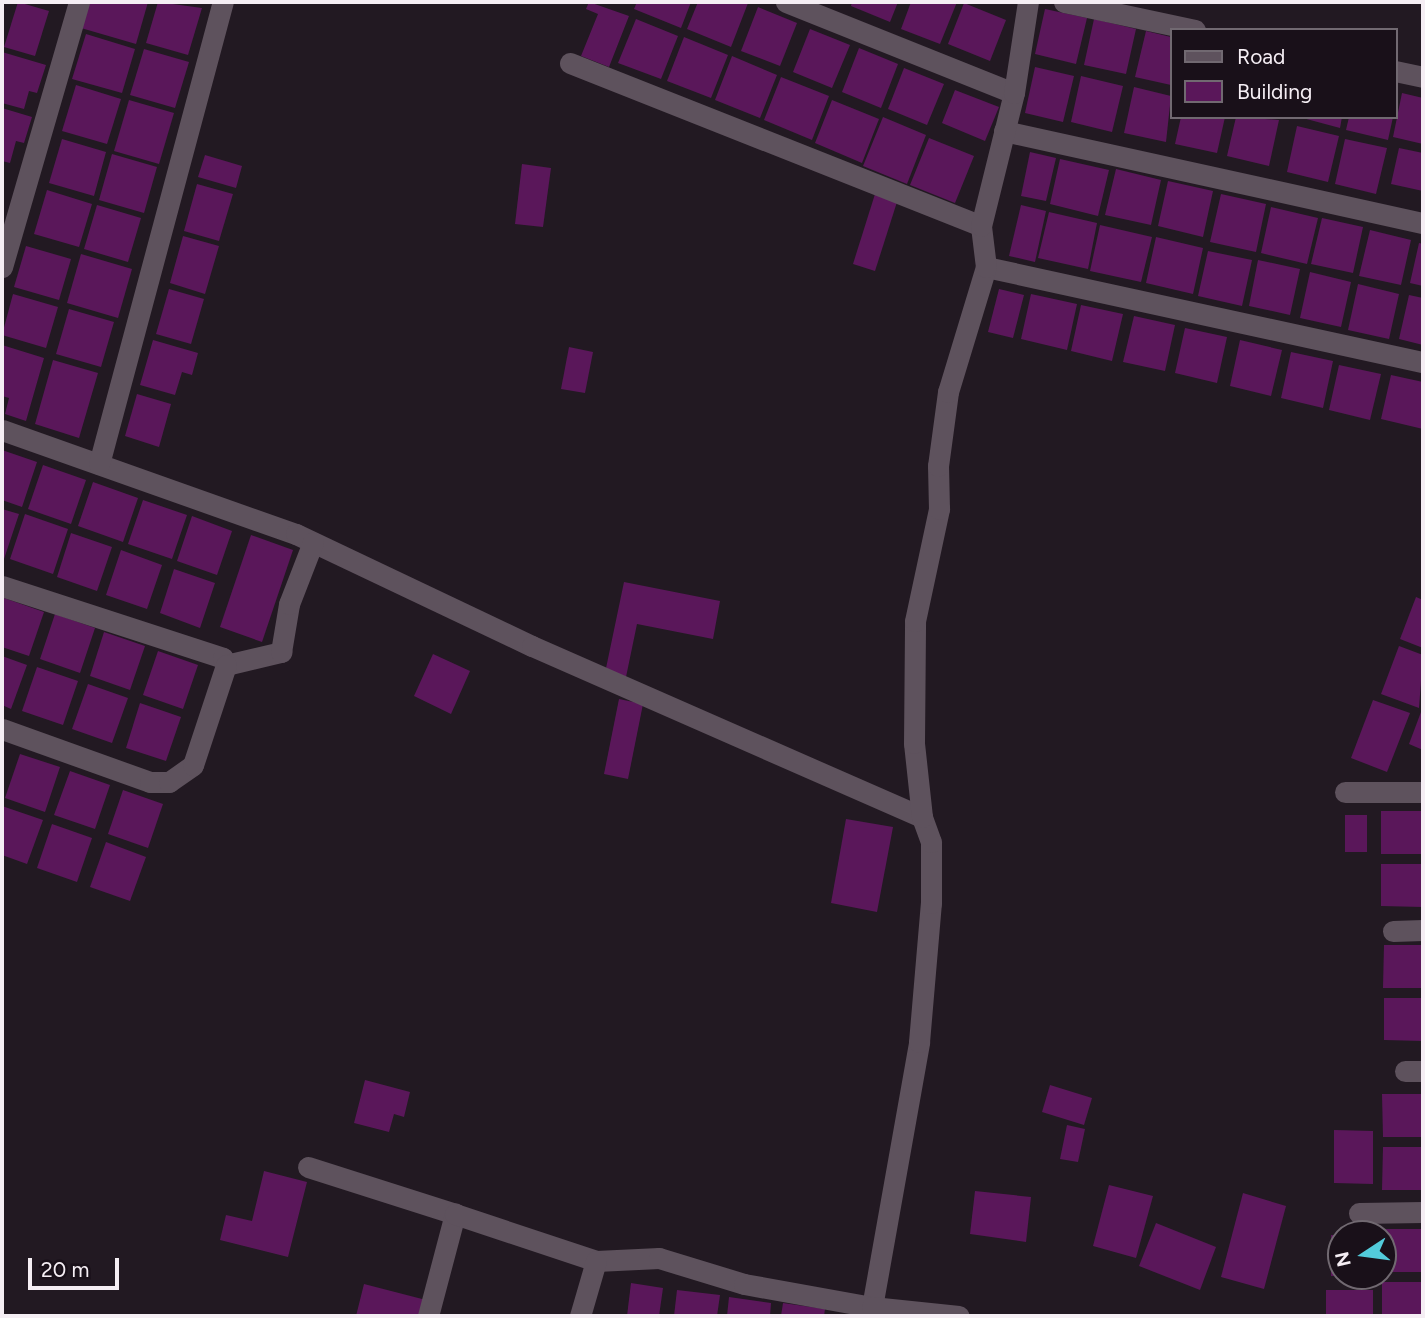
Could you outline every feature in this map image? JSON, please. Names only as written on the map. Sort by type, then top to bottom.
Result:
[{"type":"street","points":[[2,267],[79,2]]},
{"type":"street","points":[[99,464],[223,2]]},
{"type":"street","points":[[786,2],[1014,93]]},
{"type":"street","points":[[872,1307],[919,1042],[933,862],[922,817],[912,682],[915,621],[939,509],[938,466],[948,392],[986,267],[981,226],[1014,93],[1028,2],[1054,2]]},
{"type":"street","points":[[1064,2],[1186,28]]},
{"type":"street","points":[[570,63],[981,226]]},
{"type":"street","points":[[1397,71],[1423,76]]},
{"type":"street","points":[[1003,131],[1423,223]]},
{"type":"street","points":[[986,267],[1423,362]]},
{"type":"street","points":[[2,430],[313,542],[545,652],[922,817]]},
{"type":"street","points":[[226,665],[281,652],[289,604],[313,542]]},
{"type":"street","points":[[2,586],[223,658],[226,665],[192,765],[169,782],[150,782],[2,729]]},
{"type":"street","points":[[1345,792],[1423,792]]},
{"type":"street","points":[[1393,931],[1423,930]]},
{"type":"street","points":[[308,1167],[596,1261],[659,1258],[744,1284],[872,1307],[959,1316]]},
{"type":"street","points":[[1359,1213],[1423,1212]]},
{"type":"street","points":[[428,1316],[455,1214]]},
{"type":"street","points":[[580,1316],[596,1261]]},
{"type":"building","points":[[18,2],[49,11],[35,56],[4,47]]},
{"type":"building","points":[[89,2],[148,2],[136,44],[81,28]]},
{"type":"building","points":[[158,2],[202,8],[188,55],[146,43]]},
{"type":"building","points":[[589,2],[629,16],[609,67],[581,56],[598,14],[586,9]]},
{"type":"building","points":[[637,2],[691,2],[681,28],[634,9]]},
{"type":"building","points":[[698,2],[748,3],[731,47],[687,29]]},
{"type":"building","points":[[852,2],[898,2],[890,22],[851,6]]},
{"type":"building","points":[[911,2],[957,2],[940,44],[901,29]]},
{"type":"building","points":[[964,3],[1006,20],[990,61],[948,44]]},
{"type":"building","points":[[758,7],[797,23],[780,66],[741,51]]},
{"type":"building","points":[[1045,9],[1087,18],[1076,64],[1035,54]]},
{"type":"building","points":[[636,19],[678,36],[661,79],[618,63]]},
{"type":"building","points":[[1094,19],[1136,29],[1126,74],[1084,65]]},
{"type":"building","points":[[810,29],[850,45],[832,88],[793,72]]},
{"type":"building","points":[[1146,31],[1170,37],[1170,85],[1135,77]]},
{"type":"building","points":[[86,34],[135,49],[122,93],[72,79]]},
{"type":"building","points":[[684,37],[728,55],[711,98],[667,81]]},
{"type":"building","points":[[859,48],[898,64],[881,108],[842,92]]},
{"type":"building","points":[[144,49],[189,62],[175,108],[130,95]]},
{"type":"building","points":[[2,52],[46,65],[37,93],[29,91],[24,109],[2,103]]},
{"type":"building","points":[[732,56],[777,75],[760,118],[715,100]]},
{"type":"building","points":[[1035,67],[1074,76],[1063,122],[1025,113]]},
{"type":"building","points":[[904,68],[944,84],[927,125],[888,109]]},
{"type":"building","points":[[1081,76],[1123,86],[1112,132],[1071,122]]},
{"type":"building","points":[[781,77],[829,96],[812,140],[764,120]]},
{"type":"building","points":[[76,85],[121,99],[107,144],[62,131]]},
{"type":"building","points":[[1134,87],[1170,96],[1166,142],[1124,133]]},
{"type":"building","points":[[955,90],[999,107],[985,141],[942,123]]},
{"type":"building","points":[[1402,93],[1423,98],[1423,144],[1393,137]]},
{"type":"building","points":[[129,100],[174,113],[159,164],[114,151]]},
{"type":"building","points":[[832,100],[879,119],[862,163],[815,143]]},
{"type":"building","points":[[2,108],[32,117],[24,143],[16,141],[10,163],[2,161]]},
{"type":"building","points":[[883,117],[926,135],[907,184],[863,166]]},
{"type":"building","points":[[1181,119],[1225,119],[1217,153],[1175,144]]},
{"type":"building","points":[[1236,119],[1279,120],[1269,166],[1227,156]]},
{"type":"building","points":[[1306,119],[1342,119],[1340,128]]},
{"type":"building","points":[[1349,119],[1393,119],[1388,140],[1346,130]]},
{"type":"building","points":[[1297,126],[1339,136],[1328,182],[1287,172]]},
{"type":"building","points":[[929,138],[974,156],[955,203],[910,185]]},
{"type":"building","points":[[62,139],[106,152],[94,196],[49,183]]},
{"type":"building","points":[[1345,139],[1387,148],[1376,194],[1335,184]]},
{"type":"building","points":[[1399,148],[1423,153],[1423,191],[1391,184]]},
{"type":"building","points":[[1030,152],[1056,158],[1046,201],[1021,196]]},
{"type":"building","points":[[112,154],[157,167],[144,213],[99,200]]},
{"type":"building","points":[[205,155],[242,166],[236,188],[198,177]]},
{"type":"building","points":[[1060,159],[1109,170],[1098,216],[1050,204]]},
{"type":"building","points":[[522,164],[551,168],[543,227],[515,224]]},
{"type":"building","points":[[1116,169],[1161,180],[1151,225],[1105,215]]},
{"type":"building","points":[[1168,181],[1213,191],[1203,237],[1158,226]]},
{"type":"building","points":[[197,184],[233,194],[219,241],[184,231]]},
{"type":"building","points":[[47,190],[92,204],[79,247],[34,234]]},
{"type":"building","points":[[875,194],[897,202],[875,271],[853,264]]},
{"type":"building","points":[[1221,194],[1266,204],[1256,252],[1210,242]]},
{"type":"building","points":[[97,205],[141,218],[128,262],[84,249]]},
{"type":"building","points":[[1021,205],[1046,211],[1035,262],[1009,256]]},
{"type":"building","points":[[1271,207],[1318,218],[1307,264],[1261,253]]},
{"type":"building","points":[[1049,212],[1097,223],[1088,269],[1038,258]]},
{"type":"building","points":[[1322,218],[1363,227],[1353,273],[1311,264]]},
{"type":"building","points":[[1100,225],[1152,237],[1141,282],[1090,271]]},
{"type":"building","points":[[1370,230],[1411,240],[1401,285],[1359,276]]},
{"type":"building","points":[[183,236],[219,246],[205,294],[170,283]]},
{"type":"building","points":[[1156,237],[1203,248],[1193,294],[1146,283]]},
{"type":"building","points":[[1419,243],[1423,244],[1423,286],[1410,283]]},
{"type":"building","points":[[26,246],[71,259],[59,300],[14,287]]},
{"type":"building","points":[[1208,251],[1252,260],[1242,306],[1198,296]]},
{"type":"building","points":[[81,254],[132,269],[118,318],[67,303]]},
{"type":"building","points":[[1258,260],[1300,269],[1290,315],[1249,306]]},
{"type":"building","points":[[1310,272],[1351,282],[1341,327],[1300,318]]},
{"type":"building","points":[[1358,284],[1399,294],[1389,339],[1348,330]]},
{"type":"building","points":[[169,289],[204,299],[191,344],[156,334]]},
{"type":"building","points":[[999,289],[1024,295],[1013,338],[988,332]]},
{"type":"building","points":[[13,294],[58,307],[46,348],[2,335]]},
{"type":"building","points":[[1031,294],[1077,304],[1067,350],[1021,339]]},
{"type":"building","points":[[1409,295],[1423,298],[1423,345],[1399,339]]},
{"type":"building","points":[[1081,305],[1123,314],[1112,361],[1071,351]]},
{"type":"building","points":[[69,309],[114,322],[101,367],[56,354]]},
{"type":"building","points":[[1134,316],[1175,325],[1165,371],[1123,362]]},
{"type":"building","points":[[1185,328],[1227,337],[1217,383],[1175,373]]},
{"type":"building","points":[[153,340],[198,353],[192,375],[182,372],[175,395],[140,385]]},
{"type":"building","points":[[1240,340],[1282,350],[1271,396],[1230,386]]},
{"type":"building","points":[[2,345],[44,358],[26,421],[5,414],[9,398],[2,396]]},
{"type":"building","points":[[569,347],[593,352],[585,393],[561,389]]},
{"type":"building","points":[[1291,352],[1333,361],[1323,408],[1281,398]]},
{"type":"building","points":[[53,360],[98,373],[79,438],[35,424]]},
{"type":"building","points":[[1339,365],[1381,374],[1370,420],[1329,410]]},
{"type":"building","points":[[1391,375],[1423,382],[1423,429],[1381,419]]},
{"type":"building","points":[[137,394],[171,404],[159,447],[125,436]]},
{"type":"building","points":[[2,450],[37,462],[22,507],[2,500]]},
{"type":"building","points":[[43,465],[86,480],[71,524],[28,509]]},
{"type":"building","points":[[93,482],[138,498],[123,542],[78,526]]},
{"type":"building","points":[[143,500],[187,515],[172,559],[128,544]]},
{"type":"building","points":[[2,509],[19,514],[4,559],[2,558]]},
{"type":"building","points":[[25,514],[68,529],[53,574],[10,559]]},
{"type":"building","points":[[192,516],[232,531],[217,575],[177,561]]},
{"type":"building","points":[[71,533],[112,547],[97,591],[57,577]]},
{"type":"building","points":[[251,535],[293,550],[262,642],[220,627]]},
{"type":"building","points":[[121,550],[162,565],[147,609],[106,595]]},
{"type":"building","points":[[174,569],[215,583],[200,628],[160,613]]},
{"type":"building","points":[[624,582],[720,601],[713,639],[637,624],[626,677],[605,673]]},
{"type":"building","points":[[1416,597],[1423,600],[1423,648],[1400,639]]},
{"type":"building","points":[[4,598],[44,612],[29,656],[2,647]]},
{"type":"building","points":[[55,614],[95,628],[80,673],[40,659]]},
{"type":"building","points":[[104,632],[145,646],[130,690],[90,676]]},
{"type":"building","points":[[1399,646],[1423,655],[1419,708],[1381,694]]},
{"type":"building","points":[[158,651],[198,665],[183,709],[143,695]]},
{"type":"building","points":[[433,654],[470,671],[451,714],[414,696]]},
{"type":"building","points":[[2,656],[27,665],[11,709],[2,705]]},
{"type":"building","points":[[37,667],[78,681],[63,725],[22,711]]},
{"type":"building","points":[[88,684],[128,698],[112,743],[72,729]]},
{"type":"building","points":[[619,699],[643,704],[628,779],[604,774]]},
{"type":"building","points":[[1373,700],[1410,713],[1387,772],[1351,758]]},
{"type":"building","points":[[140,703],[181,717],[166,761],[126,748]]},
{"type":"building","points":[[1421,712],[1423,713],[1423,750],[1409,744]]},
{"type":"building","points":[[20,754],[60,767],[45,812],[5,798]]},
{"type":"building","points":[[70,771],[110,785],[95,829],[54,815]]},
{"type":"building","points":[[123,790],[163,804],[148,848],[108,834]]},
{"type":"building","points":[[2,806],[43,820],[27,864],[2,855]]},
{"type":"building","points":[[1381,811],[1423,811],[1423,854],[1381,854]]},
{"type":"building","points":[[1345,815],[1367,815],[1367,852],[1345,852]]},
{"type":"building","points":[[846,819],[893,827],[877,912],[831,903]]},
{"type":"building","points":[[52,824],[92,838],[77,882],[37,868]]},
{"type":"building","points":[[106,842],[146,857],[130,901],[90,887]]},
{"type":"building","points":[[1381,864],[1423,864],[1423,907],[1381,906]]},
{"type":"building","points":[[1384,945],[1423,945],[1423,988],[1383,988]]},
{"type":"building","points":[[1384,998],[1423,998],[1423,1041],[1384,1040]]},
{"type":"building","points":[[365,1080],[410,1092],[404,1117],[394,1114],[389,1132],[354,1123]]},
{"type":"building","points":[[1050,1085],[1092,1098],[1084,1125],[1042,1112]]},
{"type":"building","points":[[1382,1094],[1423,1094],[1423,1137],[1383,1137]]},
{"type":"building","points":[[1067,1125],[1085,1129],[1078,1162],[1060,1159]]},
{"type":"building","points":[[1334,1130],[1373,1131],[1373,1184],[1334,1183]]},
{"type":"building","points":[[1383,1147],[1423,1147],[1423,1190],[1382,1190]]},
{"type":"building","points":[[264,1171],[307,1182],[288,1257],[220,1240],[226,1215],[252,1221]]},
{"type":"building","points":[[1109,1185],[1153,1196],[1136,1258],[1093,1246]]},
{"type":"building","points":[[975,1191],[1031,1197],[1026,1242],[970,1234]]},
{"type":"building","points":[[1243,1193],[1286,1206],[1264,1289],[1221,1277]]},
{"type":"building","points":[[1156,1223],[1216,1247],[1200,1290],[1139,1266]]},
{"type":"building","points":[[1397,1229],[1423,1229],[1423,1272],[1397,1272]]},
{"type":"building","points":[[1397,1282],[1423,1282],[1423,1316],[1382,1316],[1382,1290],[1397,1290]]},
{"type":"building","points":[[631,1283],[663,1288],[659,1316],[627,1316]]},
{"type":"building","points":[[364,1284],[426,1300],[421,1316],[356,1316]]},
{"type":"building","points":[[677,1290],[720,1295],[717,1316],[674,1316]]},
{"type":"building","points":[[1326,1290],[1373,1290],[1373,1316],[1326,1316]]},
{"type":"building","points":[[729,1297],[771,1303],[770,1316],[727,1316]]},
{"type":"building","points":[[783,1303],[825,1309],[824,1316],[781,1316]]}]
